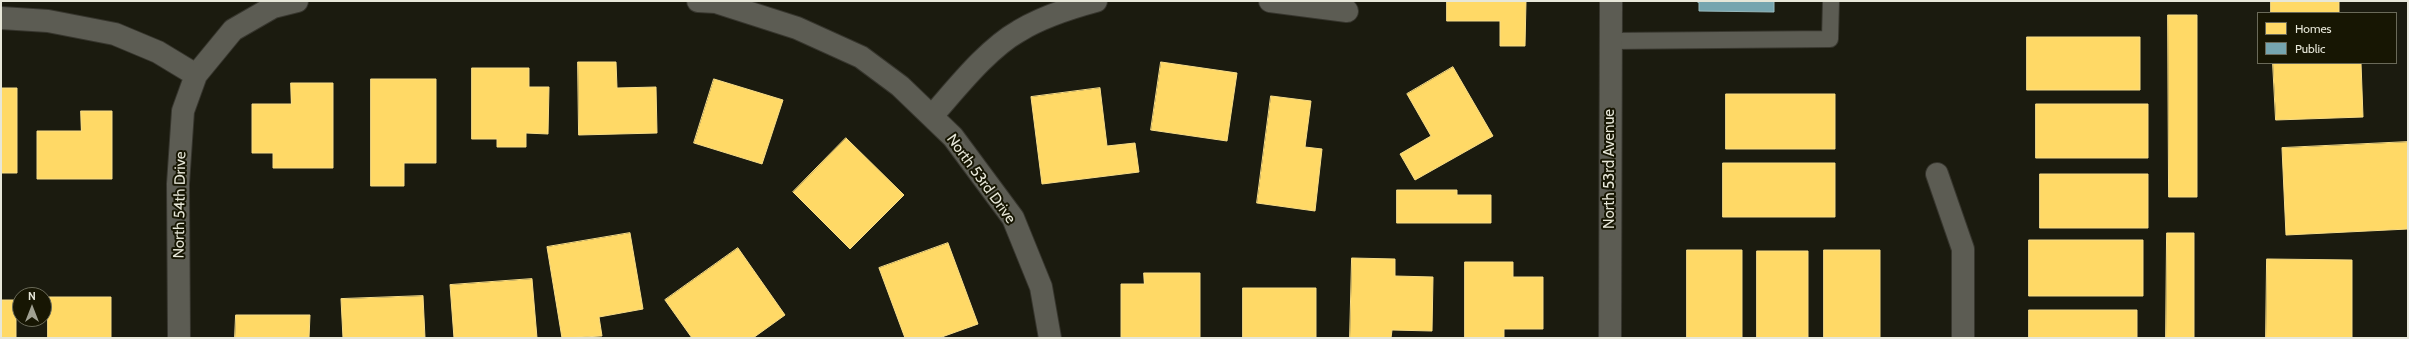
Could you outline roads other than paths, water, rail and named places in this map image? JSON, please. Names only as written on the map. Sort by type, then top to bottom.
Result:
[{"type":"street","points":[[1,18],[48,21],[115,34],[158,52],[196,75],[233,30],[273,7],[297,1]]},
{"type":"street","name":"North 53rd Drive","points":[[698,1],[716,2],[797,28],[860,57],[900,86],[932,116],[953,137],[1013,218],[1041,287],[1050,338]]},
{"type":"street","points":[[932,116],[975,66],[1018,31],[1070,8],[1096,1]]},
{"type":"street","points":[[1270,1],[1347,11]]},
{"type":"street","name":"North 53rd Avenue","points":[[1610,338],[1611,1]]},
{"type":"street","name":"North 54th Drive","points":[[180,338],[178,184],[184,111],[196,75]]},
{"type":"street","points":[[1937,174],[1963,248],[1963,338]]},
{"type":"lane","points":[[1610,42],[1830,39],[1831,1]]}]
